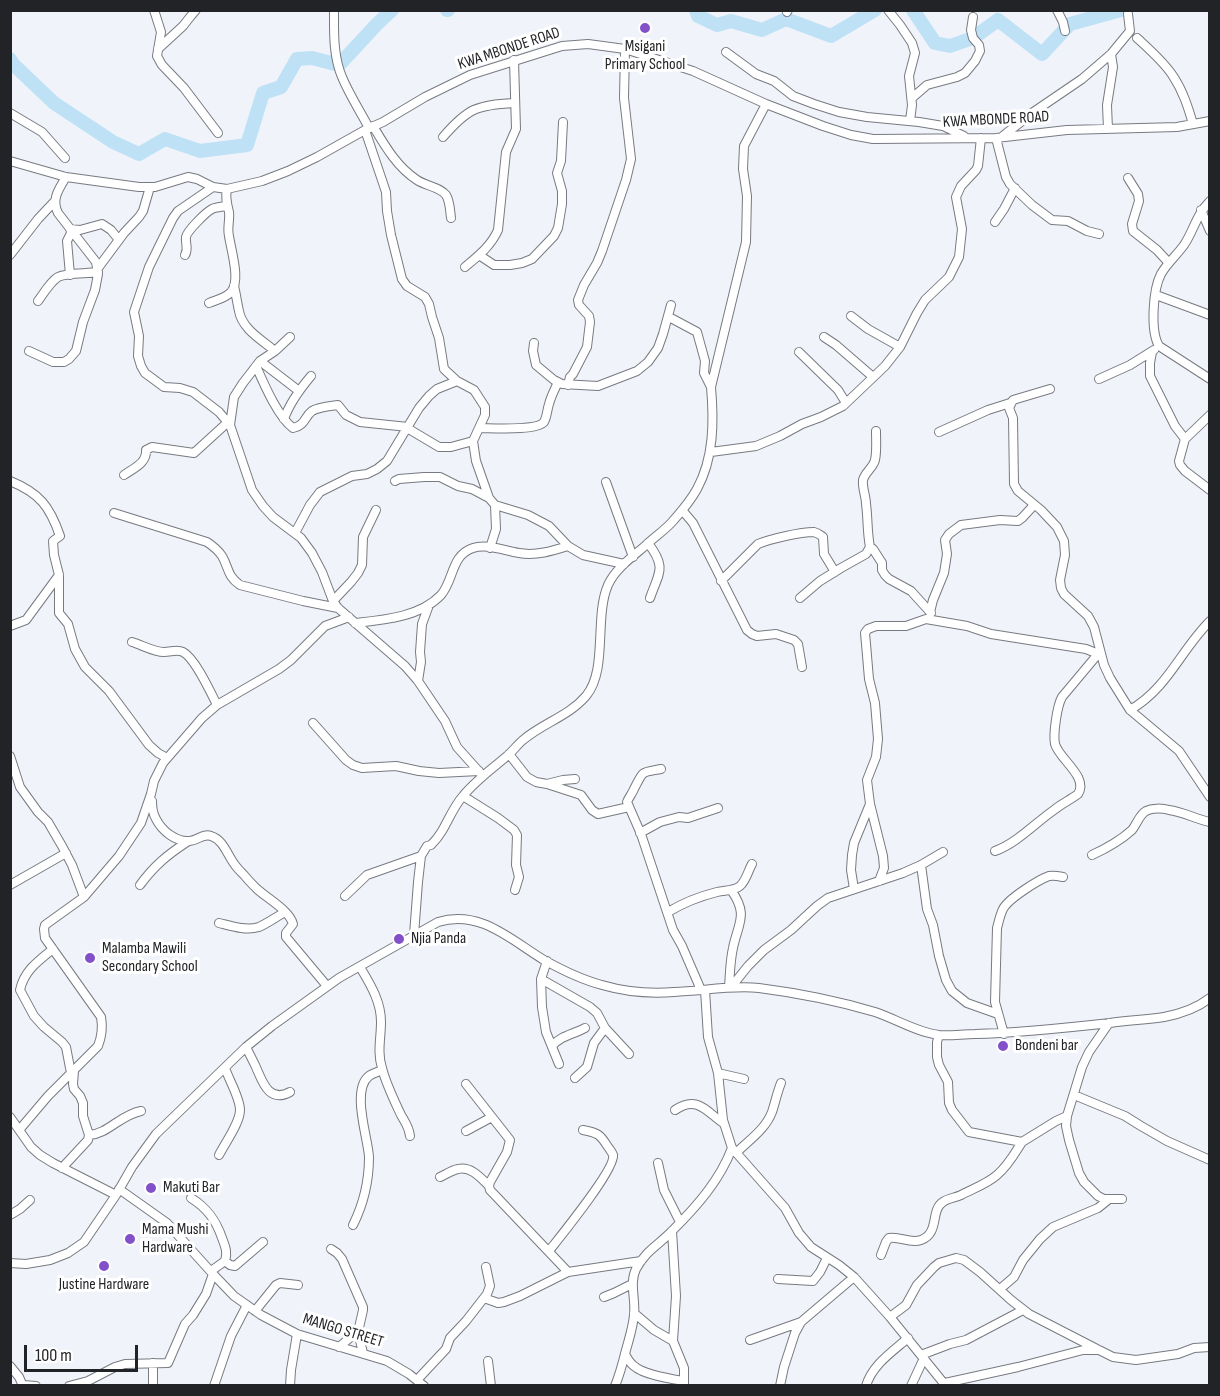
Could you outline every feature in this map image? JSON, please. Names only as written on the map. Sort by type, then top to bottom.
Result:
[{"type":"street","points":[[154,10],[161,32],[157,56],[162,65],[190,95],[218,134]]},
{"type":"street","points":[[158,49],[183,26],[196,10]]},
{"type":"street","points":[[334,10],[334,41],[341,75],[369,128],[400,166],[418,181],[446,194],[451,218]]},
{"type":"street","points":[[888,10],[912,43],[915,53],[909,76],[912,98],[910,121]]},
{"type":"street","points":[[1057,10],[1065,31]]},
{"type":"street","points":[[1099,234],[1087,231],[1068,221],[1052,220],[1015,188],[1006,177],[999,137],[1082,79],[1112,54],[1130,31],[1128,14]]},
{"type":"street","points":[[912,98],[927,85],[964,73],[975,61],[980,51],[971,30],[973,17]]},
{"type":"street","points":[[1137,38],[1173,75],[1194,124]]},
{"type":"street","name":"KWA MBONDE ROAD","points":[[10,160],[66,177],[139,187],[155,187],[188,177],[213,187],[227,189],[288,171],[470,75],[562,46],[588,44],[626,49],[693,71],[766,104],[823,126],[873,139],[981,138],[1067,130],[1177,127],[1209,121]]},
{"type":"street","points":[[568,385],[587,347],[590,330],[589,316],[582,310],[578,300],[602,251],[631,159],[624,98],[626,49]]},
{"type":"street","points":[[726,52],[756,74],[774,81],[793,96],[814,104],[839,112],[867,117],[943,126],[967,138]]},
{"type":"street","points":[[1108,129],[1107,105],[1113,67],[1112,54]]},
{"type":"street","points":[[465,267],[491,243],[498,230],[506,152],[516,129],[514,60]]},
{"type":"street","points":[[443,137],[457,121],[477,107],[514,104]]},
{"type":"street","points":[[414,935],[421,856],[427,846],[431,845],[441,832],[452,810],[481,773],[509,754],[532,733],[579,704],[588,694],[594,684],[603,600],[609,583],[624,564],[671,523],[697,490],[711,452],[711,387],[746,242],[747,196],[743,169],[744,146],[766,104]]},
{"type":"street","points":[[10,113],[42,132],[65,158]]},
{"type":"street","points":[[479,255],[494,265],[522,263],[532,259],[554,236],[558,228],[562,204],[562,191],[557,173],[561,161],[563,122]]},
{"type":"street","points":[[369,128],[386,192],[391,235],[402,279],[407,286],[425,297],[429,304],[444,369],[457,381],[474,390],[485,407],[485,416],[473,441],[476,461],[489,498],[495,505],[539,520],[549,526],[568,546],[583,555],[624,564]]},
{"type":"street","points":[[711,452],[756,446],[821,417],[846,403],[885,366],[900,347],[925,300],[949,277],[959,257],[962,229],[956,197],[961,186],[978,166],[981,138]]},
{"type":"street","points":[[10,255],[54,202],[66,177]]},
{"type":"street","points":[[1128,178],[1138,194],[1139,201],[1132,224],[1133,231],[1169,263]]},
{"type":"street","points":[[38,301],[58,277],[98,270],[143,211],[150,187]]},
{"type":"street","points":[[213,187],[173,218],[149,267],[134,312],[139,336],[138,356],[145,373],[164,387],[193,392],[219,412],[229,423],[252,490],[263,506],[273,517],[301,538],[322,572],[335,604],[391,652],[418,681],[445,721],[457,747],[481,773]]},
{"type":"street","points":[[995,222],[1015,188]]},
{"type":"street","points":[[227,189],[228,234],[234,260],[234,285],[239,312],[257,338],[275,351]]},
{"type":"street","points":[[1185,439],[1175,426],[1149,371],[1155,349],[1153,331],[1156,295],[1160,275],[1184,245],[1201,210],[1209,201]]},
{"type":"street","points":[[29,351],[59,363],[73,356],[96,290],[98,270],[96,262],[58,213],[54,202]]},
{"type":"street","points":[[185,255],[188,250],[186,236],[189,231],[205,214],[214,208],[226,206]]},
{"type":"street","points":[[1201,210],[1209,231]]},
{"type":"street","points":[[71,230],[102,224],[119,240]]},
{"type":"street","points":[[70,275],[67,241],[71,230]]},
{"type":"street","points":[[209,303],[231,292],[234,285]]},
{"type":"street","points":[[1156,295],[1209,315]]},
{"type":"street","points":[[534,343],[533,351],[537,365],[558,382],[568,385],[598,386],[637,371],[648,362],[658,348],[671,305]]},
{"type":"street","points":[[851,316],[868,329],[900,347]]},
{"type":"street","points":[[669,317],[697,332],[705,361],[704,374],[711,387]]},
{"type":"street","points":[[124,475],[143,462],[146,458],[146,450],[152,447],[194,453],[229,423],[234,397],[258,364],[290,337]]},
{"type":"street","points":[[824,337],[873,377]]},
{"type":"street","points":[[1155,349],[1209,379]]},
{"type":"street","points":[[1099,380],[1130,365],[1155,349]]},
{"type":"street","points":[[800,352],[838,390],[846,403]]},
{"type":"street","points":[[258,364],[299,392]]},
{"type":"street","points":[[258,364],[266,388],[287,424],[293,428],[303,423],[314,409],[338,405],[346,416],[360,422],[407,427],[439,447],[450,447],[473,441]]},
{"type":"street","points":[[284,419],[288,407],[311,376]]},
{"type":"street","points":[[295,533],[320,492],[352,476],[366,474],[377,469],[387,461],[429,396],[437,389],[457,381]]},
{"type":"street","points":[[479,428],[524,428],[540,425],[546,417],[558,382]]},
{"type":"street","points":[[939,432],[1013,400],[1050,388]]},
{"type":"street","points":[[1010,403],[1009,408],[1013,418],[1014,484],[1018,491],[1057,527],[1064,541],[1065,555],[1060,588],[1088,616],[1094,627],[1099,655],[1130,710],[1179,751],[1209,797]]},
{"type":"street","points":[[1209,415],[1185,439],[1179,461],[1180,465],[1209,490]]},
{"type":"street","points":[[876,431],[875,460],[863,481],[870,547],[882,563],[885,575],[911,591],[938,620]]},
{"type":"street","points":[[395,481],[441,477],[450,483],[472,489],[489,498]]},
{"type":"street","points":[[10,480],[33,492],[54,519],[60,536],[53,541],[54,555],[60,575],[58,613],[68,624],[75,649],[85,667],[109,690],[149,745],[167,758]]},
{"type":"street","points":[[606,482],[633,557]]},
{"type":"street","points":[[490,548],[496,529],[495,505]]},
{"type":"street","points":[[930,612],[944,573],[945,540],[949,534],[961,525],[1000,520],[1018,521],[1034,505]]},
{"type":"street","points":[[335,604],[362,565],[363,537],[376,510]]},
{"type":"street","points":[[682,510],[693,523],[747,630],[757,636],[776,634],[794,640],[798,644],[802,667]]},
{"type":"street","points":[[114,513],[207,542],[216,548],[229,574],[240,585],[303,602],[335,604]]},
{"type":"street","points":[[721,581],[758,544],[796,534],[814,532],[823,537],[824,554],[834,572]]},
{"type":"street","points":[[648,543],[656,555],[660,569],[650,598]]},
{"type":"street","points":[[20,1129],[98,1046],[102,1038],[101,1017],[45,938],[45,925],[84,897],[119,856],[141,823],[154,780],[167,758],[190,731],[217,705],[291,660],[326,626],[352,620],[395,617],[429,605],[442,594],[457,560],[471,549],[481,546],[530,554],[548,553],[568,546]]},
{"type":"street","points":[[800,598],[834,572],[866,554],[870,547]]},
{"type":"street","points":[[10,626],[26,620],[60,575]]},
{"type":"street","points":[[418,681],[422,624],[429,605]]},
{"type":"street","points":[[879,881],[884,868],[883,856],[870,804],[867,780],[876,757],[878,739],[875,703],[869,679],[865,633],[868,629],[876,626],[906,626],[926,619],[938,620],[991,634],[1086,649],[1099,655]]},
{"type":"street","points":[[1130,710],[1155,692],[1209,621]]},
{"type":"street","points":[[132,642],[163,652],[175,650],[184,652],[199,672],[217,705]]},
{"type":"street","points":[[995,851],[1032,828],[1053,810],[1078,794],[1080,783],[1055,744],[1058,704],[1099,655]]},
{"type":"street","points":[[313,723],[346,760],[362,768],[396,765],[439,773],[481,773]]},
{"type":"street","points":[[509,754],[527,777],[536,782],[581,795],[592,810],[598,814],[629,807]]},
{"type":"street","points":[[10,756],[21,787],[38,812],[48,822],[66,853],[84,897]]},
{"type":"street","points":[[661,769],[643,772],[627,802],[651,862],[653,875],[674,930],[703,990],[708,1037],[718,1073],[724,1124],[734,1151],[785,1208],[810,1247],[854,1277],[945,1384],[1029,1365],[1069,1353],[1099,1350]]},
{"type":"street","points":[[547,784],[575,779]]},
{"type":"street","points":[[151,795],[155,819],[168,833],[187,842],[203,836],[211,836],[219,841],[242,873],[292,919],[293,924],[286,933],[286,938],[327,986]]},
{"type":"street","points":[[463,796],[498,818],[517,835],[516,865],[519,877],[515,890]]},
{"type":"street","points":[[854,889],[851,870],[854,843],[870,804]]},
{"type":"street","points":[[640,833],[660,822],[679,817],[688,818],[718,808]]},
{"type":"street","points":[[1092,855],[1128,833],[1146,811],[1153,809],[1178,811],[1209,822]]},
{"type":"street","points":[[140,885],[151,870],[187,842]]},
{"type":"street","points":[[730,986],[764,950],[828,898],[903,873],[943,852]]},
{"type":"street","points":[[10,885],[66,853]]},
{"type":"street","points":[[345,896],[366,875],[421,856]]},
{"type":"street","points":[[668,912],[718,891],[731,890],[740,886],[752,864]]},
{"type":"street","points":[[921,865],[927,909],[946,980],[952,991],[967,1003],[998,1014]]},
{"type":"street","points":[[1004,1034],[995,994],[997,928],[1004,907],[1047,877],[1063,877]]},
{"type":"street","points":[[730,986],[731,957],[742,916],[738,900],[731,890]]},
{"type":"street","points":[[219,923],[238,928],[259,927],[285,912]]},
{"type":"street","points":[[10,1263],[26,1264],[50,1260],[68,1253],[84,1242],[156,1134],[246,1047],[327,986],[414,935],[448,919],[467,919],[479,922],[498,930],[547,962],[589,981],[624,991],[666,993],[730,986],[782,991],[849,1005],[920,1031],[939,1035],[1004,1034],[1165,1017],[1188,1011],[1209,998]]},
{"type":"street","points":[[52,949],[25,974],[20,990],[34,1016],[66,1047],[74,1089],[83,1103],[88,1140],[62,1167]]},
{"type":"street","points":[[547,962],[541,979],[542,1007],[546,1032],[559,1064]]},
{"type":"street","points":[[360,966],[377,997],[380,1010],[379,1052],[382,1070],[409,1127],[410,1136]]},
{"type":"street","points":[[541,979],[590,1007],[597,1013],[605,1028],[629,1054]]},
{"type":"street","points":[[1109,1023],[1089,1052],[1082,1067],[1066,1125],[1079,1173],[1084,1182],[1104,1199],[1122,1199]]},
{"type":"street","points":[[552,1046],[562,1037],[585,1028]]},
{"type":"street","points":[[575,1078],[587,1067],[594,1043],[605,1028]]},
{"type":"street","points":[[939,1035],[937,1058],[948,1082],[949,1103],[964,1126],[969,1132],[975,1134],[1022,1142]]},
{"type":"street","points":[[246,1047],[263,1084],[270,1092],[280,1096],[290,1092]]},
{"type":"street","points":[[219,1155],[237,1122],[240,1111],[225,1068]]},
{"type":"street","points":[[353,1225],[364,1199],[369,1156],[361,1114],[363,1085],[369,1076],[382,1070]]},
{"type":"street","points":[[718,1073],[744,1079]]},
{"type":"street","points":[[615,1386],[620,1374],[634,1313],[632,1284],[634,1273],[647,1252],[672,1231],[705,1194],[734,1151],[766,1124],[781,1083]]},
{"type":"street","points":[[466,1084],[510,1140],[507,1152],[489,1186]]},
{"type":"street","points":[[1074,1095],[1125,1116],[1167,1141],[1209,1160]]},
{"type":"street","points":[[675,1110],[694,1103],[703,1107],[724,1124]]},
{"type":"street","points":[[89,1135],[104,1131],[127,1115],[141,1112]]},
{"type":"street","points":[[881,1255],[889,1238],[896,1237],[914,1241],[925,1238],[933,1229],[937,1211],[943,1201],[959,1196],[998,1175],[1022,1142],[1067,1116]]},
{"type":"street","points":[[466,1131],[492,1117]]},
{"type":"street","name":"MANGO STREET","points":[[10,1118],[31,1147],[40,1155],[118,1192],[167,1223],[234,1296],[255,1311],[297,1334],[387,1360],[420,1383]]},
{"type":"street","points":[[549,1251],[609,1170],[612,1161],[613,1155],[602,1137],[597,1133],[583,1130]]},
{"type":"street","points":[[658,1163],[664,1190],[680,1222]]},
{"type":"street","points":[[440,1178],[458,1169],[478,1175],[568,1272]]},
{"type":"street","points":[[69,1386],[88,1382],[125,1364],[168,1363],[185,1324],[206,1294],[212,1273],[225,1261],[227,1251],[218,1225],[201,1204],[190,1198]]},
{"type":"street","points":[[10,1215],[30,1200]]},
{"type":"street","points":[[1000,1289],[1014,1277],[1023,1260],[1053,1227],[1098,1208],[1108,1200]]},
{"type":"street","points":[[625,1354],[635,1367],[645,1372],[684,1383],[684,1368],[673,1341],[676,1296],[672,1231]]},
{"type":"street","points":[[225,1261],[235,1266],[263,1242]]},
{"type":"street","points":[[331,1249],[337,1252],[342,1259],[363,1306],[358,1331],[363,1353]]},
{"type":"street","points":[[778,1280],[813,1281],[827,1258]]},
{"type":"street","points":[[890,1317],[906,1305],[917,1285],[939,1263],[956,1258],[964,1260],[1023,1310],[1113,1357],[1136,1360],[1209,1347]]},
{"type":"street","points":[[483,1298],[498,1303],[504,1302],[568,1272],[641,1261]]},
{"type":"street","points":[[420,1383],[446,1349],[450,1338],[466,1321],[490,1286],[486,1267]]},
{"type":"street","points":[[750,1340],[801,1322],[854,1277]]},
{"type":"street","points":[[255,1311],[276,1284],[298,1285]]},
{"type":"street","points":[[604,1297],[632,1284]]},
{"type":"street","points":[[214,1386],[231,1336],[247,1305]]},
{"type":"street","points":[[911,1386],[923,1357],[950,1344],[966,1340],[1023,1310]]},
{"type":"street","points":[[634,1313],[654,1330],[673,1341]]},
{"type":"street","points":[[780,1386],[783,1367],[801,1322]]},
{"type":"street","points":[[339,1347],[358,1331]]},
{"type":"street","points":[[290,1386],[297,1334]]},
{"type":"street","points":[[866,1386],[873,1369],[908,1338]]},
{"type":"street","points":[[488,1361],[490,1386]]},
{"type":"street","points":[[153,1364],[153,1386]]},
{"type":"street","points":[[10,1366],[23,1385],[36,1386]]},
{"type":"waterway","points":[[10,59],[54,103],[113,142],[139,154],[165,139],[200,151],[247,145],[263,93],[281,87],[297,59],[312,58],[339,65],[392,10]]},
{"type":"waterway","points":[[696,10],[698,16],[717,25],[731,21],[762,30],[786,19],[831,36],[875,10]]},
{"type":"waterway","points":[[913,10],[935,43],[950,46],[973,38],[998,20],[1042,54],[1070,24],[1121,10]]},
{"type":"place","name":"Msigani Primary School","points":[[645,28]]},
{"type":"place","name":"Njia Panda","points":[[399,939]]},
{"type":"place","name":"Malamba Mawili Secondary School","points":[[90,958]]},
{"type":"place","name":"Bondeni bar","points":[[1003,1046]]},
{"type":"place","name":"Makuti Bar","points":[[151,1188]]},
{"type":"place","name":"Mama Mushi Hardware","points":[[130,1239]]},
{"type":"place","name":"Justine Hardware","points":[[104,1266]]}]
